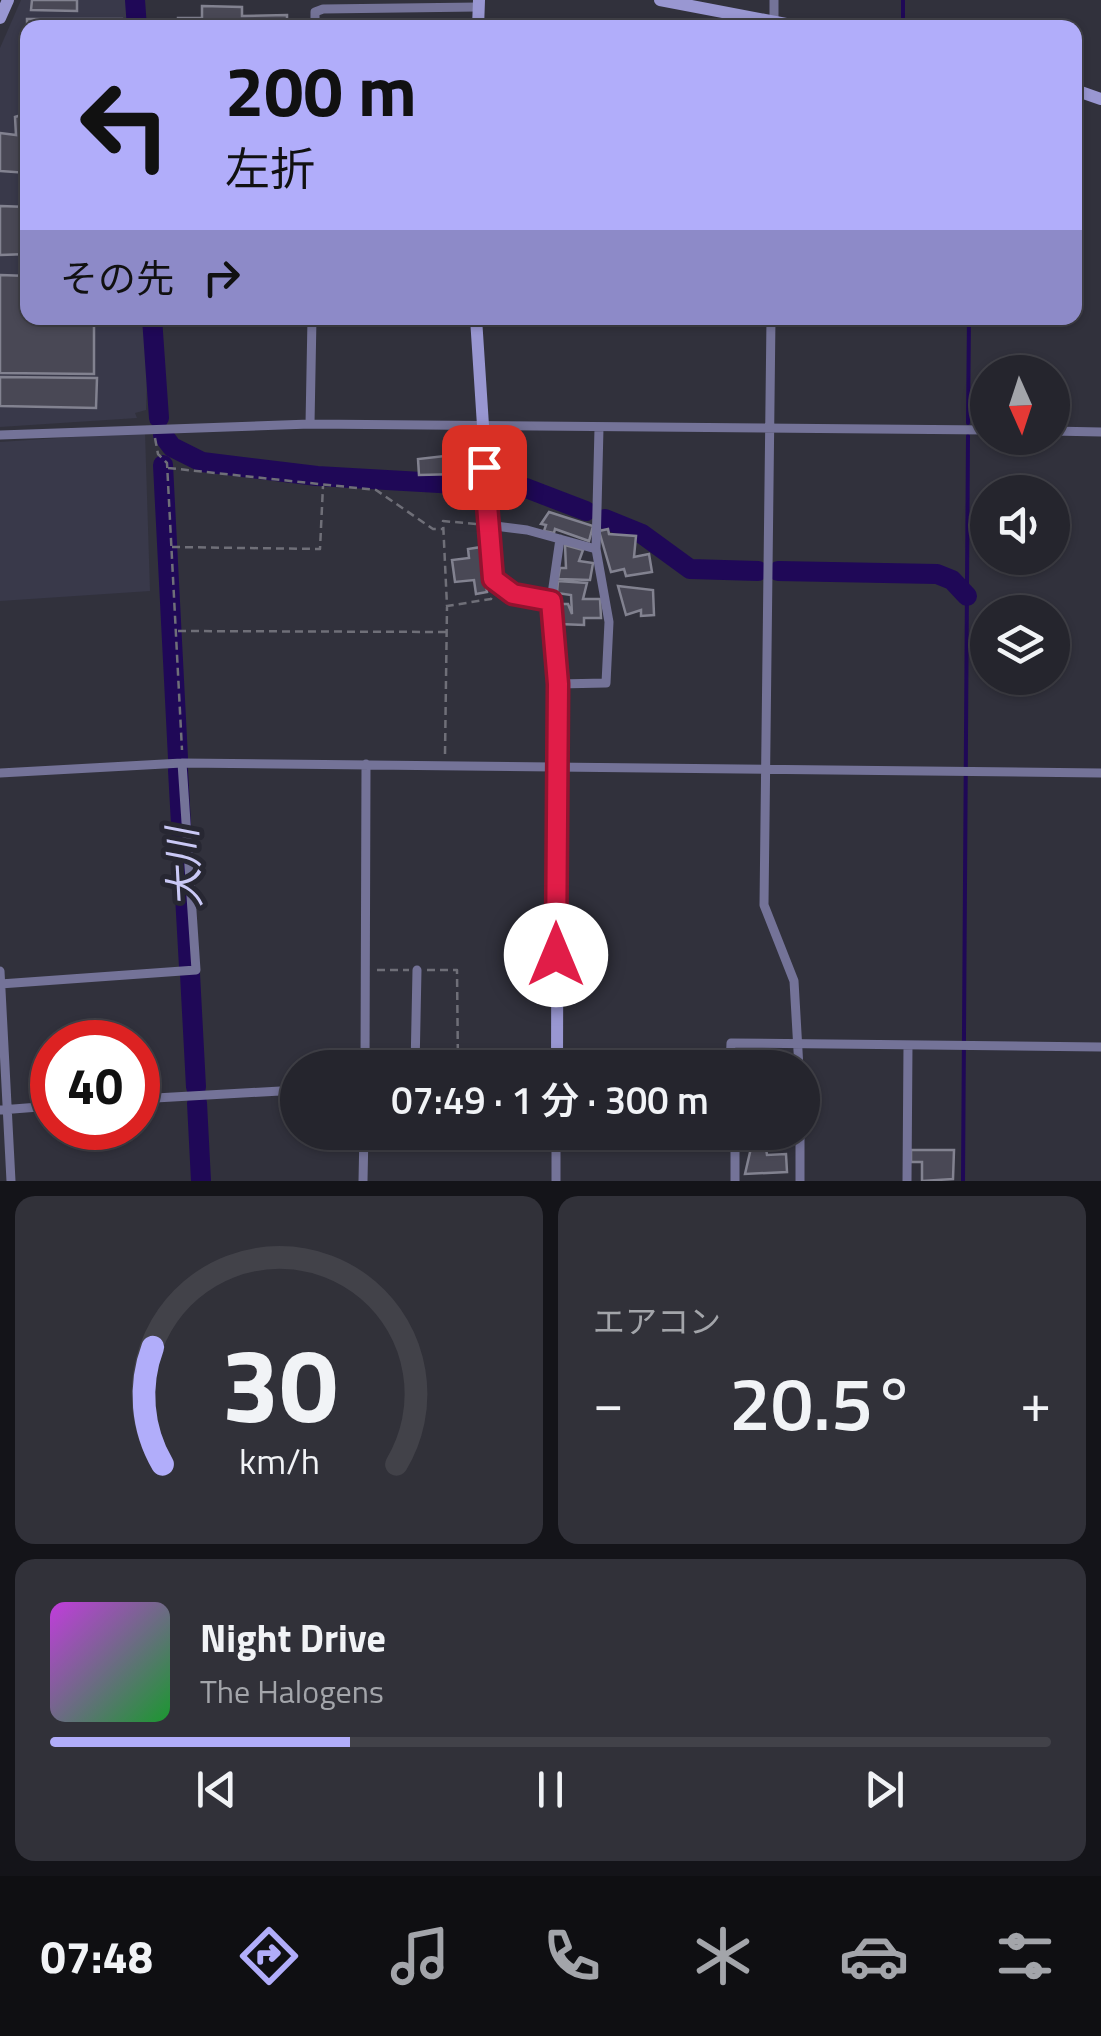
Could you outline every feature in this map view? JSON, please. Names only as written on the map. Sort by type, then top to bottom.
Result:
[{"type":"street","points":[[0,18],[8,0]]},
{"type":"street","points":[[660,0],[751,20]]},
{"type":"street","points":[[324,4],[479,3]]},
{"type":"street","points":[[310,424],[312,325]]},
{"type":"street","points":[[476,325],[493,579],[513,594],[551,601]]},
{"type":"street","points":[[771,325],[764,905],[794,981],[799,1050]]},
{"type":"street","points":[[0,435],[310,424],[970,430]]},
{"type":"street","points":[[558,684],[606,683],[609,622],[596,549],[599,428]]},
{"type":"street","points":[[1070,431],[1101,432]]},
{"type":"street","points":[[487,525],[596,549]]},
{"type":"street","points":[[556,1050],[558,684],[551,601],[560,539]]},
{"type":"street","points":[[0,773],[182,763],[766,766],[1101,773]]},
{"type":"street","points":[[0,984],[196,970],[182,763]]},
{"type":"street","points":[[365,1050],[366,764]]},
{"type":"street","points":[[415,1050],[417,970]]},
{"type":"street","points":[[0,971],[4,1110],[12,1181]]},
{"type":"street","points":[[730,1050],[730,1042],[1101,1047]]},
{"type":"street","points":[[906,1181],[908,1045]]},
{"type":"street","points":[[160,1098],[280,1091]]},
{"type":"street","points":[[4,1110],[30,1108]]},
{"type":"street","points":[[364,1150],[364,1181]]},
{"type":"street","points":[[556,1150],[556,1181]]},
{"type":"street","points":[[735,1181],[736,1150]]},
{"type":"street","points":[[800,1150],[800,1181]]},
{"type":"path","points":[[152,427],[158,454],[168,468],[182,763]]},
{"type":"path","points":[[168,468],[376,490],[433,529],[444,529]]},
{"type":"path","points":[[172,547],[320,549],[323,484]]},
{"type":"path","points":[[445,765],[447,606],[443,521],[487,525]]},
{"type":"path","points":[[447,606],[492,599],[493,579]]},
{"type":"path","points":[[176,632],[447,632]]},
{"type":"path","points":[[366,970],[457,970],[458,1050]]},
{"type":"shaded area","points":[[21,0],[132,0],[133,20],[20,20],[20,325],[149,325],[146,410],[135,413],[137,418],[0,427],[0,48]]},
{"type":"shaded area","points":[[145,432],[150,591],[0,601],[0,442]]},
{"type":"building","points":[[32,0],[77,0],[77,11],[31,10]]},
{"type":"building","points":[[202,6],[242,7],[242,16],[287,15],[287,20],[178,20],[202,18]]},
{"type":"building","points":[[27,19],[122,19],[122,20]]},
{"type":"building","points":[[20,115],[20,172],[0,171],[0,133],[16,135],[15,117]]},
{"type":"building","points":[[0,206],[20,207],[20,254],[0,255]]},
{"type":"building","points":[[0,275],[20,276],[20,325],[94,325],[94,374],[0,373]]},
{"type":"building","points":[[0,377],[97,378],[96,408],[0,406]]},
{"type":"building","points":[[472,453],[473,466],[459,462],[460,474],[419,475],[418,459]]},
{"type":"building","points":[[549,512],[593,526],[589,541],[555,529],[554,533],[544,531],[546,525],[541,524]]},
{"type":"building","points":[[608,529],[609,534],[636,536],[634,557],[649,554],[652,572],[626,576],[624,569],[611,572],[599,531]]},
{"type":"building","points":[[565,545],[583,550],[579,561],[593,563],[590,580],[558,579],[560,568],[566,568]]},
{"type":"building","points":[[481,547],[487,592],[476,594],[474,580],[455,582],[452,560],[469,558],[468,549]]},
{"type":"building","points":[[558,581],[587,583],[583,599],[600,599],[601,618],[584,618],[584,625],[559,624],[558,604],[568,604],[572,614],[571,595],[557,593]]},
{"type":"building","points":[[618,586],[653,590],[654,615],[641,616],[641,610],[626,615]]},
{"type":"building","points":[[751,1150],[766,1150],[767,1155],[786,1154],[787,1172],[745,1174]]},
{"type":"building","points":[[911,1150],[954,1150],[953,1179],[922,1181],[922,1162],[911,1162]]},
{"type":"waterway","name":"大川","points":[[135,0],[136,20]]},
{"type":"waterway","points":[[903,0],[903,20]]},
{"type":"waterway","points":[[152,325],[159,418]]},
{"type":"waterway","points":[[968,423],[969,325]]},
{"type":"waterway","points":[[163,435],[172,447],[202,462],[317,476],[474,485]]},
{"type":"waterway","points":[[963,1181],[968,436]]},
{"type":"waterway","points":[[163,465],[178,758]]},
{"type":"waterway","points":[[495,486],[526,488],[586,511]]},
{"type":"waterway","points":[[605,519],[642,534],[690,569],[758,571]]},
{"type":"waterway","points":[[778,571],[937,574],[952,580],[967,596]]},
{"type":"waterway","name":"大川","points":[[178,770],[189,967]]},
{"type":"waterway","name":"大川","points":[[190,974],[196,1087]]},
{"type":"waterway","name":"大川","points":[[197,1103],[201,1181]]},
{"type":"route","points":[[484,467],[493,579],[513,594],[551,601],[558,684],[556,955]]}]
